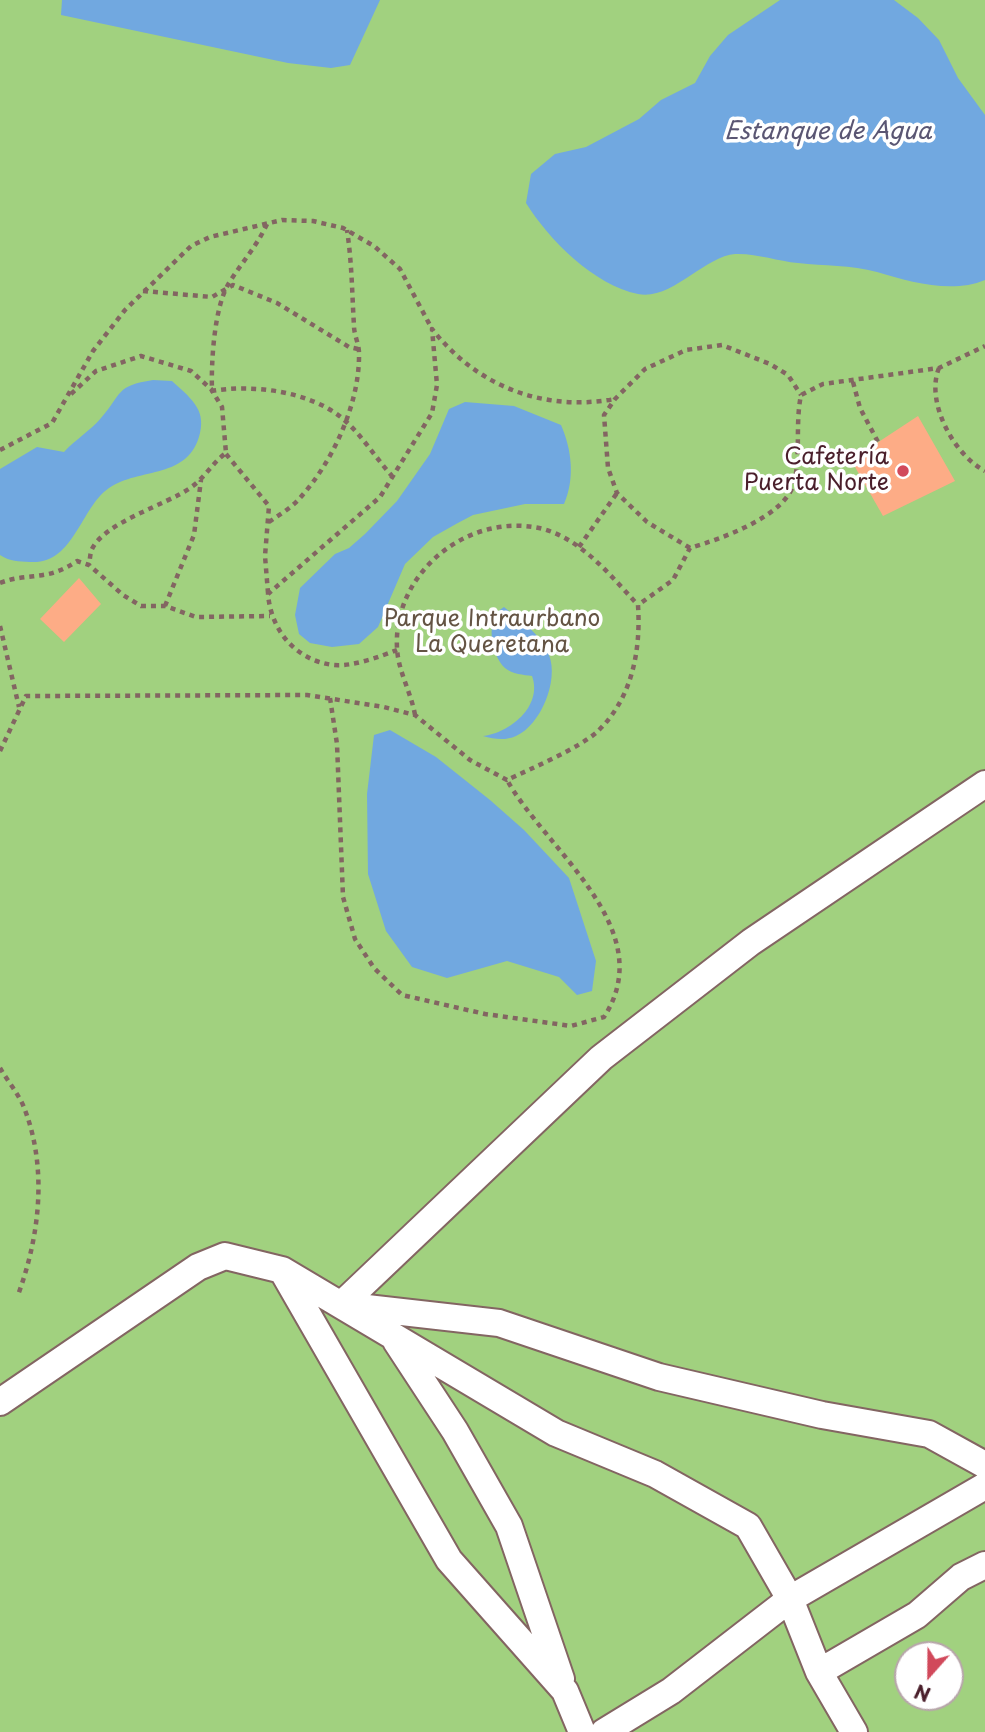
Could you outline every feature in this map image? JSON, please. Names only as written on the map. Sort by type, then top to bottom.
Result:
[{"type":"street","points":[[341,1305],[601,1058],[751,942],[985,784]]},
{"type":"street","points":[[0,1402],[198,1267],[225,1256],[282,1270],[556,1433],[655,1474],[748,1526],[790,1599],[819,1672],[854,1732]]},
{"type":"street","points":[[282,1270],[449,1560],[565,1691]]},
{"type":"street","points":[[341,1305],[499,1322],[659,1377],[822,1415],[929,1434],[985,1465]]},
{"type":"street","points":[[394,1337],[455,1431],[509,1527],[565,1691],[582,1732]]},
{"type":"street","points":[[604,1732],[671,1691],[790,1599],[985,1486]]},
{"type":"street","points":[[819,1672],[917,1615],[961,1577],[985,1565]]},
{"type":"path","points":[[0,450],[52,423],[93,351],[142,292],[191,246],[210,237],[282,220],[313,221],[347,230],[374,246],[400,269],[432,329],[458,359],[495,385],[545,399],[570,402],[615,399]]},
{"type":"path","points":[[142,292],[212,297],[228,286],[256,248],[267,223]]},
{"type":"path","points":[[269,522],[297,502],[310,487],[345,422],[357,383],[359,349],[354,327],[352,268],[347,230]]},
{"type":"path","points":[[228,286],[277,303],[349,347],[359,349]]},
{"type":"path","points":[[212,391],[211,367],[228,286]]},
{"type":"path","points":[[268,594],[380,497],[432,413],[437,385],[432,329]]},
{"type":"path","points":[[638,605],[673,580],[690,548],[739,531],[784,501],[793,485],[801,395],[788,375],[770,364],[722,345],[686,350],[645,369],[615,399],[604,415],[608,468],[617,493],[647,522],[690,548]]},
{"type":"path","points":[[801,395],[823,384],[939,369],[985,345]]},
{"type":"path","points":[[68,396],[96,371],[141,356],[191,371],[212,391],[222,408],[226,453],[269,506],[265,556],[270,616],[293,648],[334,665],[397,650]]},
{"type":"path","points":[[939,369],[934,387],[943,418],[967,458],[985,471]]},
{"type":"path","points":[[853,382],[860,408],[878,442]]},
{"type":"path","points":[[212,391],[252,386],[307,400],[345,422],[392,476]]},
{"type":"path","points":[[89,565],[92,548],[104,536],[123,522],[175,498],[201,479],[213,463],[226,453]]},
{"type":"path","points":[[165,606],[194,536],[201,479]]},
{"type":"path","points":[[579,547],[617,493]]},
{"type":"path","points":[[415,715],[397,650],[406,596],[425,566],[446,548],[500,525],[540,528],[579,547],[619,581],[638,605],[640,632],[631,681],[597,733],[507,780]]},
{"type":"path","points":[[0,583],[44,577],[62,571],[76,561],[89,565],[115,589],[141,606],[165,606],[196,617],[270,616]]},
{"type":"path","points":[[0,626],[20,708]]},
{"type":"path","points":[[0,751],[26,696],[307,695],[330,698],[415,715],[470,760],[507,780],[518,800],[579,870],[620,952],[618,996],[604,1017],[571,1026],[485,1014],[402,995],[374,968],[355,939],[343,897],[337,744],[330,698]]},
{"type":"path","points":[[0,1068],[23,1105],[39,1193],[38,1224],[18,1295]]},
{"type":"green space","name":"Parque Intraurbano La Queretana","points":[[0,0],[985,0],[985,1732],[0,1732]]},
{"type":"water","points":[[62,0],[380,0],[350,65],[331,68],[288,63],[61,15]]},
{"type":"water","name":"Estanque de Agua","points":[[780,0],[894,0],[918,18],[939,40],[958,78],[985,115],[985,280],[959,286],[931,285],[857,268],[735,254],[712,262],[663,291],[638,294],[621,289],[589,271],[560,246],[536,217],[526,203],[531,174],[555,154],[586,147],[639,119],[661,100],[695,83],[710,56],[728,35]]},
{"type":"water","points":[[153,380],[172,381],[195,404],[201,417],[200,433],[186,458],[175,466],[135,477],[109,488],[99,497],[75,534],[57,555],[45,561],[30,562],[11,560],[0,555],[0,469],[37,447],[64,452],[97,422],[121,392],[132,385]]},
{"type":"water","points":[[465,402],[514,406],[561,425],[571,464],[570,485],[564,504],[525,504],[473,515],[456,524],[433,537],[405,564],[378,627],[359,644],[332,647],[310,643],[299,634],[295,615],[300,588],[335,554],[349,548],[365,534],[397,501],[430,454],[449,409]]},
{"type":"water","points":[[504,607],[541,640],[549,655],[552,677],[546,701],[533,722],[516,736],[500,739],[483,736],[504,730],[522,716],[533,698],[534,687],[532,676],[508,670],[496,654],[492,627],[498,612]]},
{"type":"water","points":[[390,730],[436,757],[490,800],[524,830],[569,878],[596,961],[592,991],[577,995],[559,977],[507,961],[447,978],[412,967],[386,931],[368,874],[367,794],[374,735]]},
{"type":"building","name":"Cafetería Puerta Norte","points":[[918,416],[955,481],[883,516],[851,460]]},
{"type":"building","points":[[79,578],[101,604],[64,642],[40,619]]},
{"type":"place","name":"Cafetería Puerta Norte","points":[[903,471]]}]
